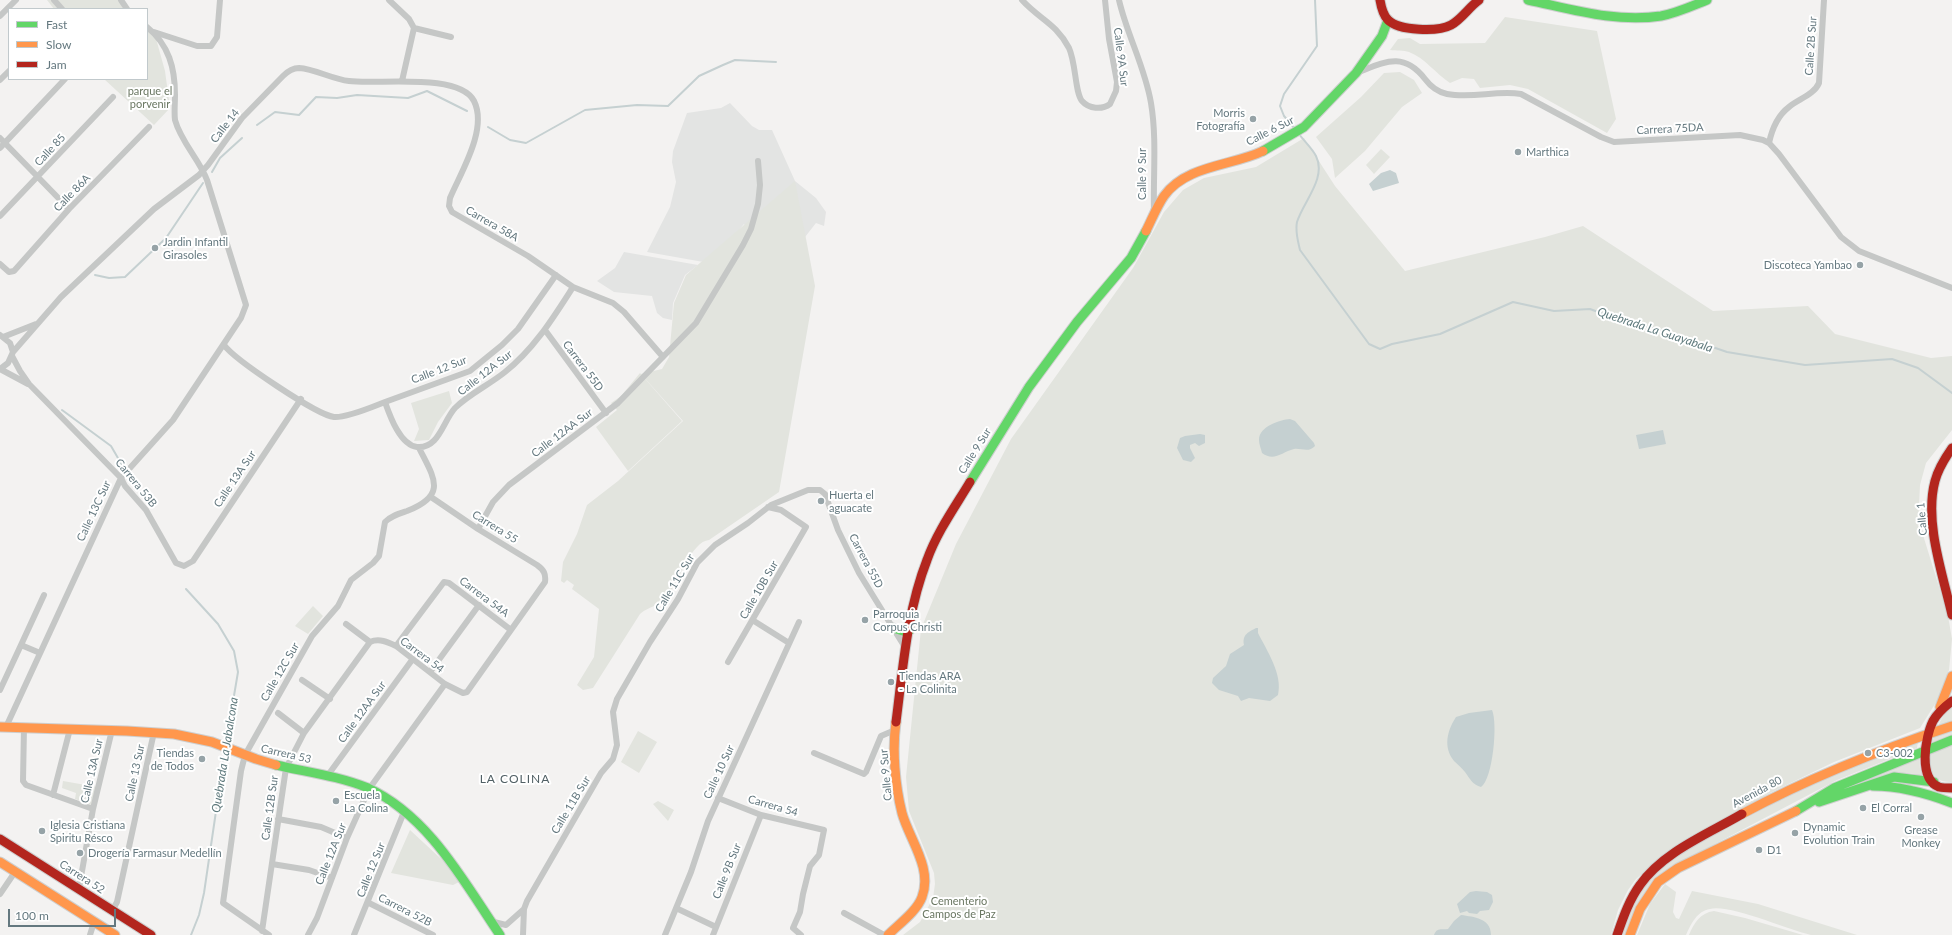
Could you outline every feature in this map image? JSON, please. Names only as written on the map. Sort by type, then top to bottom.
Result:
[{"type":"main road","points":[[1380,0],[1388,20],[1407,27],[1443,28],[1455,22],[1479,0]]},
{"type":"main road","points":[[1528,0],[1612,16],[1637,19],[1662,17],[1707,0]]},
{"type":"main road","name":"Calle 6 Sur","points":[[1154,213],[1164,196],[1180,180],[1199,171],[1261,152],[1297,132],[1313,120],[1356,73],[1382,36],[1388,20]]},
{"type":"main road","name":"Calle 9 Sur","points":[[888,935],[913,910],[922,898],[925,886],[924,870],[902,813],[896,776],[895,730],[906,649],[916,595],[927,559],[949,516],[1029,387],[1078,322],[1131,258],[1154,213]]},
{"type":"main road","name":"Calle 1","points":[[1952,448],[1937,474],[1932,501],[1938,550],[1952,615]]},
{"type":"main road","points":[[893,628],[902,631],[910,630]]},
{"type":"main road","points":[[1934,782],[1926,771],[1924,750],[1928,734],[1944,700],[1952,676]]},
{"type":"main road","points":[[1938,711],[1952,701]]},
{"type":"main road","name":"Avenida 80","points":[[1617,935],[1634,894],[1651,872],[1670,856],[1737,816],[1809,779],[1839,766],[1952,726]]},
{"type":"main road","name":"Carrera 53","points":[[3,727],[154,732],[204,740],[226,746],[245,755],[286,768],[328,775],[370,789],[404,812],[444,853],[457,869],[500,935]]},
{"type":"main road","points":[[1804,807],[1834,788],[1924,750],[1952,740]]},
{"type":"main road","points":[[1630,935],[1645,900],[1658,882],[1667,874],[1737,838],[1804,807],[1867,787],[1887,778],[1894,777],[1934,782],[1951,789]]},
{"type":"main road","points":[[1867,787],[1887,786],[1905,788],[1952,803]]},
{"type":"main road","name":"Carrera 52","points":[[0,839],[151,935]]},
{"type":"main road","points":[[0,862],[115,935]]},
{"type":"street","points":[[0,16],[16,0]]},
{"type":"street","points":[[54,0],[61,8]]},
{"type":"street","points":[[148,28],[154,32],[197,46],[211,46],[218,37],[220,0]]},
{"type":"street","points":[[390,0],[409,19],[414,28],[402,81]]},
{"type":"street","name":"Calle 9A Sur","points":[[1022,0],[1030,9],[1053,25],[1065,42],[1074,61],[1080,98],[1087,105],[1101,108],[1108,106],[1113,101],[1117,87],[1104,0]]},
{"type":"street","name":"Calle 9 Sur","points":[[1119,0],[1151,102],[1154,139],[1154,213]]},
{"type":"street","name":"Calle 2B Sur","points":[[1769,143],[1773,127],[1784,111],[1815,90],[1819,84],[1824,0]]},
{"type":"street","points":[[414,28],[451,37]]},
{"type":"street","points":[[154,32],[168,52],[173,68],[175,120],[185,140],[204,170]]},
{"type":"street","name":"Carrera 75DA","points":[[1356,73],[1382,63],[1402,62],[1416,68],[1430,86],[1439,92],[1459,97],[1506,93],[1521,94],[1601,137],[1614,142],[1740,135],[1750,136],[1769,143]]},
{"type":"street","name":"Calle 14","points":[[38,324],[61,297],[154,209],[204,170],[242,118],[289,70],[299,68],[349,82],[402,81],[453,87],[462,90],[473,100]]},
{"type":"street","points":[[0,80],[8,72]]},
{"type":"street","points":[[0,148],[64,80]]},
{"type":"street","name":"Calle 85","points":[[0,216],[113,97]]},
{"type":"street","name":"Carrera 58A","points":[[473,100],[478,112],[478,126],[475,141],[450,198],[449,206],[452,212],[556,275],[573,287],[613,303],[624,312],[663,356]]},
{"type":"street","name":"Calle 86A","points":[[0,264],[9,272],[14,271],[69,209],[149,127]]},
{"type":"street","points":[[0,138],[69,209]]},
{"type":"street","points":[[1769,143],[1829,223],[1846,242],[1859,251],[1952,288]]},
{"type":"street","name":"Calle 12AA Sur","points":[[478,529],[493,502],[509,485],[606,413],[632,389],[696,323],[743,245],[753,224],[758,204],[761,177],[758,161]]},
{"type":"street","name":"Calle 13C Sur","points":[[3,727],[40,653],[121,478],[173,420],[245,313],[246,305],[204,170]]},
{"type":"street","name":"Calle 12 Sur","points":[[224,345],[264,376],[322,413],[334,417],[342,416],[470,371],[502,345],[518,329],[556,275]]},
{"type":"street","name":"Calle 12A Sur","points":[[419,448],[428,446],[435,440],[444,423],[455,409],[505,372],[545,330],[573,287]]},
{"type":"street","points":[[1,336],[38,324]]},
{"type":"street","points":[[0,369],[7,364],[13,354],[38,324]]},
{"type":"street","name":"Carrera 55D","points":[[545,330],[606,413]]},
{"type":"street","name":"Carrera 53B","points":[[1,336],[10,343],[20,371],[29,384],[121,478],[125,486],[146,510],[176,563],[184,566]]},
{"type":"street","name":"Carrera 53B","points":[[0,369],[29,384]]},
{"type":"street","name":"Calle 13A Sur","points":[[184,566],[193,561],[301,400]]},
{"type":"street","points":[[384,402],[397,430],[412,446],[419,448],[434,481],[431,497]]},
{"type":"street","name":"Carrera 55D","points":[[808,490],[820,490],[825,494],[838,530],[859,573],[906,649]]},
{"type":"street","name":"Calle 11C Sur","points":[[614,708],[635,667],[678,599],[696,563],[715,545],[748,524],[768,507],[776,502],[808,490]]},
{"type":"street","name":"Carrera 55","points":[[431,497],[478,529],[543,569],[546,576],[542,587],[511,630]]},
{"type":"street","name":"Calle 12C Sur","points":[[262,931],[224,905],[223,898],[241,771],[245,755],[312,636],[338,606],[351,580],[373,563],[379,556],[385,522],[392,516],[424,503],[431,497]]},
{"type":"street","points":[[776,502],[781,510]]},
{"type":"street","points":[[768,507],[781,510]]},
{"type":"street","name":"Calle 10B Sur","points":[[728,662],[754,621],[806,527],[781,510]]},
{"type":"street","name":"Carrera 54A","points":[[396,646],[444,582],[449,583],[511,630]]},
{"type":"street","points":[[0,690],[44,595]]},
{"type":"street","points":[[430,672],[479,605]]},
{"type":"street","points":[[754,621],[789,642]]},
{"type":"street","name":"Calle 10 Sur","points":[[665,935],[718,798],[799,622]]},
{"type":"street","points":[[346,624],[370,642]]},
{"type":"street","name":"Carrera 54","points":[[370,642],[375,640],[389,642],[445,684],[460,693],[467,692],[511,630]]},
{"type":"street","name":"Calle 12B Sur","points":[[262,931],[286,768],[304,733],[370,642]]},
{"type":"street","points":[[21,645],[40,653]]},
{"type":"street","name":"Calle 12AA Sur","points":[[328,775],[412,660]]},
{"type":"street","points":[[302,680],[330,699]]},
{"type":"street","name":"Calle 12A Sur","points":[[308,935],[317,918],[347,838],[370,789],[445,684]]},
{"type":"street","name":"Calle 11B Sur","points":[[523,935],[524,909],[527,901],[541,874],[601,773],[613,759],[617,745],[614,708]]},
{"type":"street","points":[[278,713],[304,733]]},
{"type":"street","points":[[24,727],[24,781],[26,785],[93,810]]},
{"type":"street","points":[[53,795],[70,729]]},
{"type":"street","name":"Calle 13A Sur","points":[[79,888],[93,810],[112,730]]},
{"type":"street","points":[[814,753],[834,760],[862,774],[866,772],[882,736],[895,730]]},
{"type":"street","name":"Calle 13 Sur","points":[[112,910],[117,902],[154,732]]},
{"type":"street","name":"Carrera 54","points":[[718,798],[761,815],[824,830],[819,855],[809,870],[800,912],[793,928],[801,935]]},
{"type":"street","name":"Calle 12 Sur","points":[[354,935],[369,903],[404,812]]},
{"type":"street","name":"Calle 9B Sur","points":[[712,935],[761,815]]},
{"type":"street","points":[[278,819],[321,827],[347,838]]},
{"type":"street","points":[[272,864],[309,870],[332,878]]},
{"type":"street","points":[[0,894],[16,872]]},
{"type":"street","name":"Carrera 52B","points":[[369,903],[433,935]]},
{"type":"street","points":[[676,908],[716,927]]},
{"type":"street","name":"Calle 11B Sur","points":[[490,921],[506,925],[524,909]]},
{"type":"street","points":[[844,913],[884,935]]},
{"type":"street","points":[[90,935],[94,922]]},
{"type":"street","points":[[262,931],[269,935]]},
{"type":"shaded area","points":[[730,103],[752,126],[759,130],[772,130],[795,181],[816,198],[826,212],[824,226],[816,223],[798,246],[748,230],[744,224],[734,236],[726,266],[647,252],[670,207],[676,182],[672,162],[673,151],[687,113],[721,108]]},
{"type":"shaded area","points":[[1390,170],[1396,173],[1399,183],[1373,191],[1369,184],[1381,173]]},
{"type":"shaded area","points":[[624,252],[698,265],[685,275],[673,303],[672,320],[663,318],[657,313],[652,296],[614,292],[597,281],[615,268]]},
{"type":"shaded area","points":[[1290,419],[1295,421],[1315,446],[1308,450],[1294,449],[1278,456],[1266,456],[1262,453],[1259,440],[1262,431],[1266,427],[1276,422]]},
{"type":"shaded area","points":[[1663,430],[1666,444],[1639,449],[1636,435]]},
{"type":"shaded area","points":[[1200,434],[1205,435],[1205,443],[1199,446],[1195,443],[1190,445],[1195,458],[1191,462],[1183,460],[1177,448],[1180,438]]},
{"type":"shaded area","points":[[1258,628],[1258,633],[1270,655],[1276,671],[1279,687],[1278,695],[1270,701],[1249,698],[1241,701],[1238,696],[1219,690],[1212,683],[1213,678],[1226,666],[1230,654],[1244,645],[1245,636]]},
{"type":"shaded area","points":[[1492,710],[1494,717],[1493,750],[1489,773],[1481,787],[1474,783],[1454,761],[1447,745],[1450,728],[1456,717],[1469,713]]},
{"type":"shaded area","points":[[1470,892],[1487,892],[1492,895],[1493,902],[1489,910],[1480,911],[1477,914],[1469,913],[1467,911],[1460,913],[1457,904]]},
{"type":"shaded area","points":[[1461,915],[1481,919],[1488,925],[1491,935],[1434,935],[1435,932],[1440,929],[1448,929]]},
{"type":"green space","points":[[47,0],[119,0],[123,8],[53,8]]},
{"type":"green space","points":[[1505,17],[1597,31],[1616,119],[1607,133],[1528,89],[1510,85],[1480,88],[1474,79],[1462,78],[1450,83],[1415,55],[1407,51],[1390,50],[1398,39],[1410,38],[1420,44],[1485,43]]},
{"type":"green space","name":"parque el porvenir","points":[[148,30],[155,35],[165,71],[170,108],[154,125],[105,80],[148,80]]},
{"type":"green space","points":[[1400,72],[1414,80],[1422,93],[1402,107],[1365,151],[1335,178],[1332,159],[1316,137],[1361,97],[1384,73]]},
{"type":"green space","name":"Cementerio Campos de Paz","points":[[1304,138],[1335,186],[1405,271],[1545,237],[1583,226],[1713,311],[1808,306],[1835,334],[1931,358],[1952,356],[1952,430],[1926,463],[1920,485],[1919,506],[1923,535],[1948,616],[1952,639],[1949,670],[1940,696],[1920,728],[1834,762],[1770,793],[1667,852],[1636,879],[1628,890],[1618,910],[1611,935],[903,935],[920,922],[933,898],[935,884],[934,873],[909,811],[906,777],[921,629],[956,544],[1011,439],[1133,268],[1164,212],[1183,190],[1204,178],[1256,167]]},
{"type":"green space","points":[[1381,149],[1390,157],[1374,174],[1366,165]]},
{"type":"green space","points":[[795,181],[815,286],[779,492],[697,547],[691,554],[669,594],[662,602],[640,614],[593,688],[583,690],[577,685],[594,657],[599,609],[572,589],[574,585],[567,580],[564,583],[561,581],[563,562],[577,534],[587,505],[618,481],[683,421],[641,374],[662,369],[669,357],[674,303],[686,275]]},
{"type":"green space","points":[[640,373],[682,421],[628,471],[596,427],[617,410],[611,403],[621,396]]},
{"type":"green space","points":[[449,391],[452,403],[438,422],[429,440],[414,441],[419,429],[411,403]]},
{"type":"green space","points":[[313,606],[323,616],[308,634],[295,626]]},
{"type":"green space","points":[[1952,705],[1952,782],[1940,780],[1933,773],[1930,762],[1934,736],[1945,713]]},
{"type":"green space","points":[[638,731],[657,742],[639,773],[621,762]]},
{"type":"green space","points":[[1918,741],[1917,748],[1837,780],[1675,865],[1627,935],[1621,935],[1630,910],[1647,880],[1671,859],[1818,779]]},
{"type":"green space","points":[[1919,756],[1920,769],[1924,777],[1911,773],[1890,773],[1831,792]]},
{"type":"green space","points":[[63,781],[97,787],[93,806],[75,799],[76,793],[62,788]]},
{"type":"green space","points":[[658,801],[674,810],[668,821],[653,804]]},
{"type":"green space","points":[[410,830],[452,869],[459,882],[453,885],[391,873]]},
{"type":"green space","points":[[1665,884],[1676,892],[1673,912],[1676,918],[1679,919],[1692,891],[1758,904],[1857,935],[1811,935],[1745,914],[1719,908],[1701,912],[1692,922],[1686,935],[1637,935],[1650,904]]},
{"type":"green space","points":[[1714,911],[1745,918],[1803,935],[1689,935],[1693,926],[1701,916]]},
{"type":"waterway","name":"Quebrada La Guayabala","points":[[1295,129],[1284,116],[1280,106],[1284,94],[1317,46],[1315,0]]},
{"type":"waterway","name":"Quebrada La Jabalcona","points":[[488,127],[510,140],[526,143],[585,110],[637,105],[668,106],[699,76],[735,60],[776,62]]},
{"type":"waterway","name":"Quebrada La Jabalcona","points":[[257,125],[275,112],[299,115],[316,97],[337,98],[357,95],[408,98],[427,91],[467,111]]},
{"type":"waterway","name":"Quebrada La Guayabala","points":[[1299,134],[1310,147],[1319,164],[1319,173],[1313,190],[1300,214],[1296,226],[1300,250],[1369,344],[1380,349],[1392,344],[1440,334],[1513,302],[1554,311],[1590,309],[1617,319],[1669,332],[1727,352],[1805,365],[1892,359],[1918,368],[1952,393]]},
{"type":"waterway","name":"Quebrada La Jabalcona","points":[[212,172],[220,158],[242,138]]},
{"type":"waterway","name":"Quebrada La Jabalcona","points":[[95,275],[109,278],[125,277],[166,238],[203,183]]},
{"type":"waterway","name":"Quebrada La Jabalcona","points":[[62,410],[111,446],[122,465]]},
{"type":"waterway","name":"Quebrada La Jabalcona","points":[[186,589],[218,624],[234,651],[238,672],[226,743]]},
{"type":"waterway","name":"Quebrada La Jabalcona","points":[[191,935],[199,915],[204,893],[225,750]]},
{"type":"traffic: fast","points":[[1528,0],[1577,11],[1627,18],[1644,18],[1667,15],[1707,0]]},
{"type":"traffic: fast","points":[[1263,151],[1304,127],[1356,73],[1382,36],[1388,20]]},
{"type":"traffic: fast","points":[[970,482],[1029,387],[1077,322],[1131,258],[1146,231]]},
{"type":"traffic: fast","points":[[893,628],[903,631],[910,630]]},
{"type":"traffic: fast","points":[[1796,811],[1834,788],[1952,740]]},
{"type":"traffic: fast","points":[[276,765],[346,780],[368,788],[390,800],[409,815],[443,852],[500,935]]},
{"type":"traffic: fast","points":[[1819,802],[1894,777],[1934,782]]},
{"type":"traffic: fast","points":[[1873,786],[1894,787],[1913,791],[1952,803]]},
{"type":"traffic: slow","points":[[1146,231],[1164,196],[1173,186],[1184,178],[1197,172],[1263,151]]},
{"type":"traffic: slow","points":[[1940,707],[1952,676]]},
{"type":"traffic: slow","points":[[888,935],[920,902],[925,886],[919,854],[905,823],[898,791],[894,756],[896,722]]},
{"type":"traffic: slow","points":[[1742,814],[1793,788],[1845,766],[1952,726]]},
{"type":"traffic: slow","points":[[0,727],[174,734],[212,742],[276,765]]},
{"type":"traffic: slow","points":[[1630,935],[1640,909],[1658,882],[1678,868],[1796,811]]},
{"type":"traffic: slow","points":[[0,862],[115,935]]},
{"type":"traffic: jam","points":[[1380,0],[1385,16],[1393,24],[1419,29],[1437,29],[1451,25],[1459,20],[1479,0]]},
{"type":"traffic: jam","points":[[1952,448],[1936,477],[1932,497],[1933,531],[1952,615]]},
{"type":"traffic: jam","points":[[896,722],[910,619],[920,579],[936,540],[970,482]]},
{"type":"traffic: jam","points":[[1952,701],[1941,710],[1933,721],[1930,728],[1925,757],[1928,776],[1932,783],[1939,787],[1952,788]]},
{"type":"traffic: jam","points":[[1617,935],[1633,897],[1640,885],[1650,873],[1673,853],[1742,814]]},
{"type":"traffic: jam","points":[[0,839],[151,935]]},
{"type":"place","name":"Morris Fotografía","points":[[1253,119]]},
{"type":"place","name":"Marthica","points":[[1518,152]]},
{"type":"place","name":"Jardin Infantil Girasoles","points":[[155,248]]},
{"type":"place","name":"Discoteca Yambao","points":[[1860,265]]},
{"type":"place","name":"Huerta el aguacate","points":[[821,501]]},
{"type":"place","name":"Parroquia Corpus Christi","points":[[865,620]]},
{"type":"place","name":"Tiendas ARA - La Colinita","points":[[891,682]]},
{"type":"place","name":"C3-002","points":[[1868,753]]},
{"type":"place","name":"Tiendas de Todos","points":[[202,759]]},
{"type":"place","name":"Escuela La Colina","points":[[336,801]]},
{"type":"place","name":"El Corral","points":[[1863,808]]},
{"type":"place","name":"Grease Monkey","points":[[1921,817]]},
{"type":"place","name":"Iglesia Cristiana Spiritu Résco","points":[[42,831]]},
{"type":"place","name":"Dynamic Evolution Train","points":[[1795,833]]},
{"type":"place","name":"D1","points":[[1759,850]]},
{"type":"place","name":"Drogería Farmasur Medellín","points":[[80,853]]},
{"type":"district","name":"LA COLINA","points":[[515,779]]}]
